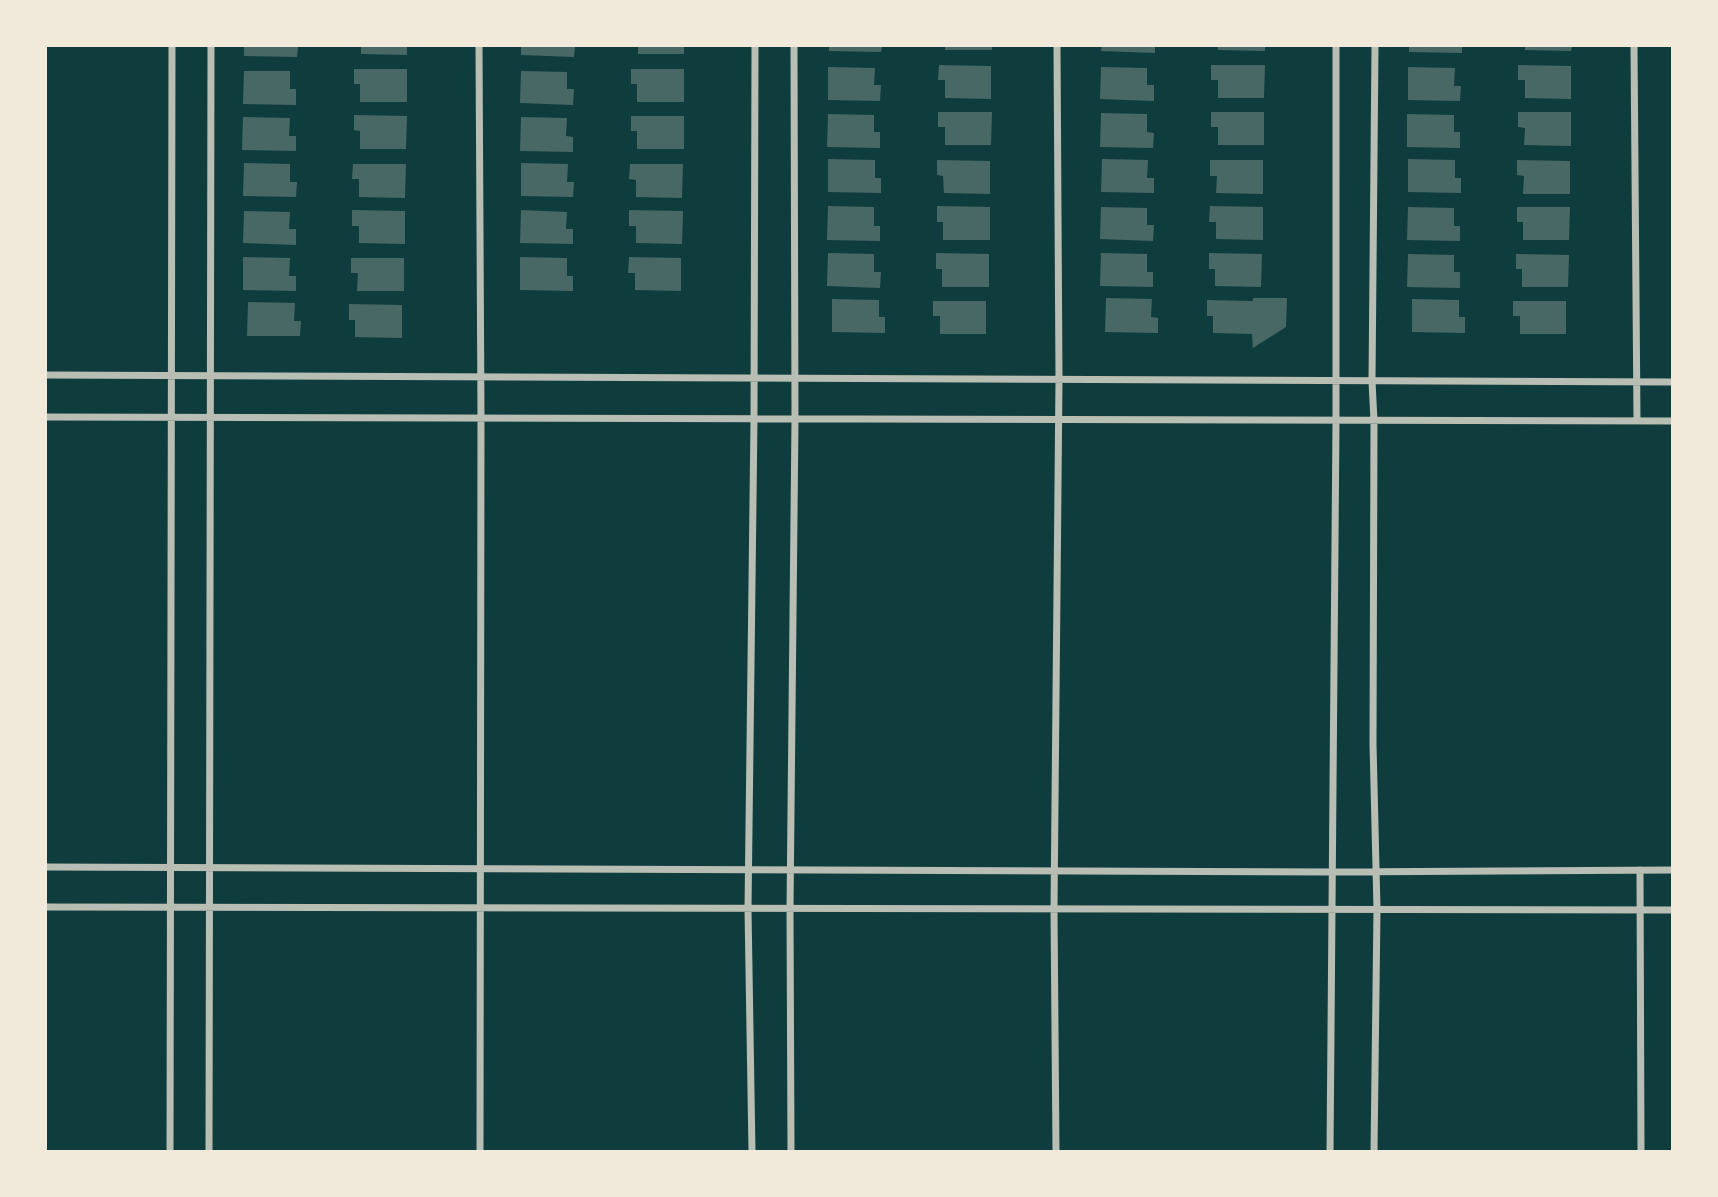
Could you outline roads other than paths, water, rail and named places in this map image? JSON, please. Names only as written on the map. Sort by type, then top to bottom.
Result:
[{"type":"street","points":[[170,1152],[172,46]]},
{"type":"street","points":[[209,1152],[211,46]]},
{"type":"street","points":[[479,46],[480,1152]]},
{"type":"street","points":[[752,1152],[748,909],[755,46]]},
{"type":"street","points":[[791,1152],[794,46]]},
{"type":"street","points":[[1056,1152],[1054,909],[1059,379],[1058,46]]},
{"type":"street","points":[[1330,1152],[1336,46]]},
{"type":"street","points":[[1374,1152],[1377,909],[1373,744],[1372,381],[1375,46]]},
{"type":"street","points":[[1634,46],[1637,421]]},
{"type":"street","points":[[46,375],[1672,382]]},
{"type":"street","points":[[46,417],[1672,421]]},
{"type":"street","points":[[46,866],[1332,872],[1672,870]]},
{"type":"street","points":[[1640,870],[1641,1152]]},
{"type":"street","points":[[46,907],[1672,910]]}]
